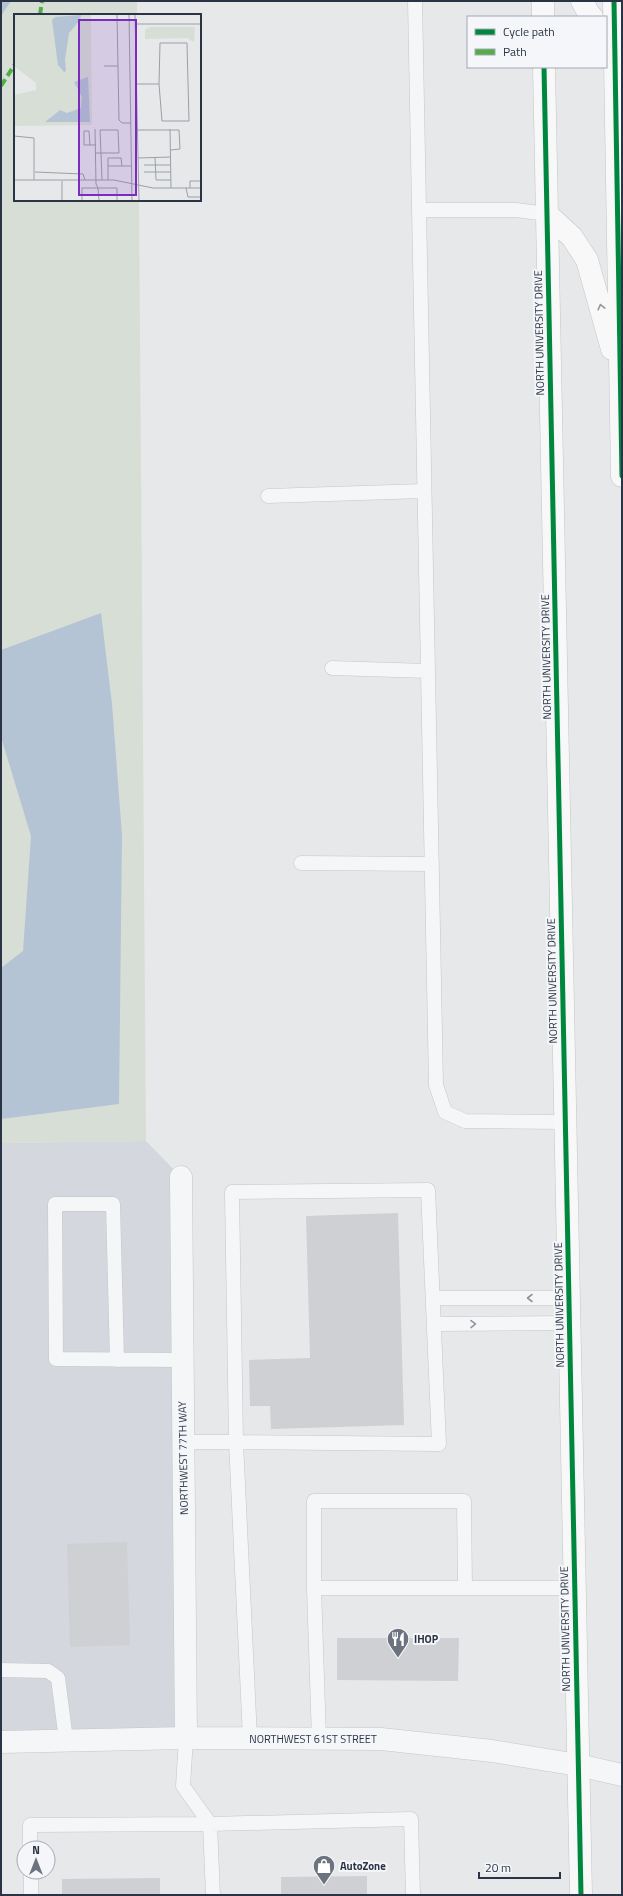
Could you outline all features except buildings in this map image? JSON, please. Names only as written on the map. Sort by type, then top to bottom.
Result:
[{"type":"main road","points":[[543,1],[543,16]]},
{"type":"main road","points":[[582,1],[591,16]]},
{"type":"main road","points":[[614,1],[622,476]]},
{"type":"main road","name":"NORTH UNIVERSITY DRIVE","points":[[544,68],[581,1895]]},
{"type":"main road","points":[[547,214],[572,237],[588,260],[621,385]]},
{"type":"street","name":"NORTHWEST 77TH WAY","points":[[181,1177],[186,1738]]},
{"type":"street","name":"NORTHWEST 61ST STREET","points":[[1,1742],[186,1738],[381,1739],[492,1751],[578,1765],[622,1775]]},
{"type":"lane","points":[[415,1],[436,1085],[445,1112],[465,1121],[565,1122]]},
{"type":"lane","points":[[419,210],[516,210],[547,214]]},
{"type":"lane","points":[[268,496],[424,491]]},
{"type":"lane","points":[[332,668],[428,672]]},
{"type":"lane","points":[[301,863],[432,864]]},
{"type":"lane","points":[[183,1442],[236,1442],[439,1444],[428,1190],[232,1192],[236,1442],[250,1738]]},
{"type":"lane","points":[[117,1360],[113,1204],[55,1204],[56,1359],[117,1360],[182,1360]]},
{"type":"lane","points":[[433,1298],[569,1298]]},
{"type":"lane","points":[[434,1324],[569,1323]]},
{"type":"lane","points":[[319,1739],[314,1588],[314,1501],[464,1501],[465,1588]]},
{"type":"lane","points":[[314,1588],[574,1588]]},
{"type":"lane","points":[[1,1670],[48,1670],[58,1678],[66,1740]]},
{"type":"lane","points":[[186,1738],[183,1786],[210,1824],[212,1895]]},
{"type":"lane","points":[[30,1840],[30,1825],[210,1824],[411,1819],[413,1895]]},
{"type":"lane","points":[[31,1880],[32,1895]]},
{"type":"shaded area","points":[[1,1],[137,1],[137,14],[14,14],[14,201],[139,201],[146,1141],[1,1143]]},
{"type":"shaded area","points":[[146,1141],[181,1177],[186,1738],[1,1739],[1,1143]]},
{"type":"water","points":[[1,1],[11,1],[1,16]]},
{"type":"water","points":[[101,613],[112,704],[122,835],[119,1104],[1,1119],[1,968],[23,951],[31,836],[1,737],[1,650]]},
{"type":"marked path","points":[[40,14],[42,1]]},
{"type":"marked path","points":[[1,86],[14,66]]},
{"type":"cycle path","points":[[614,1],[622,476]]},
{"type":"cycle path","points":[[544,68],[581,1895]]},
{"type":"place","name":"IHOP","points":[[398,1658]]},
{"type":"place","name":"AutoZone","points":[[324,1886]]}]
